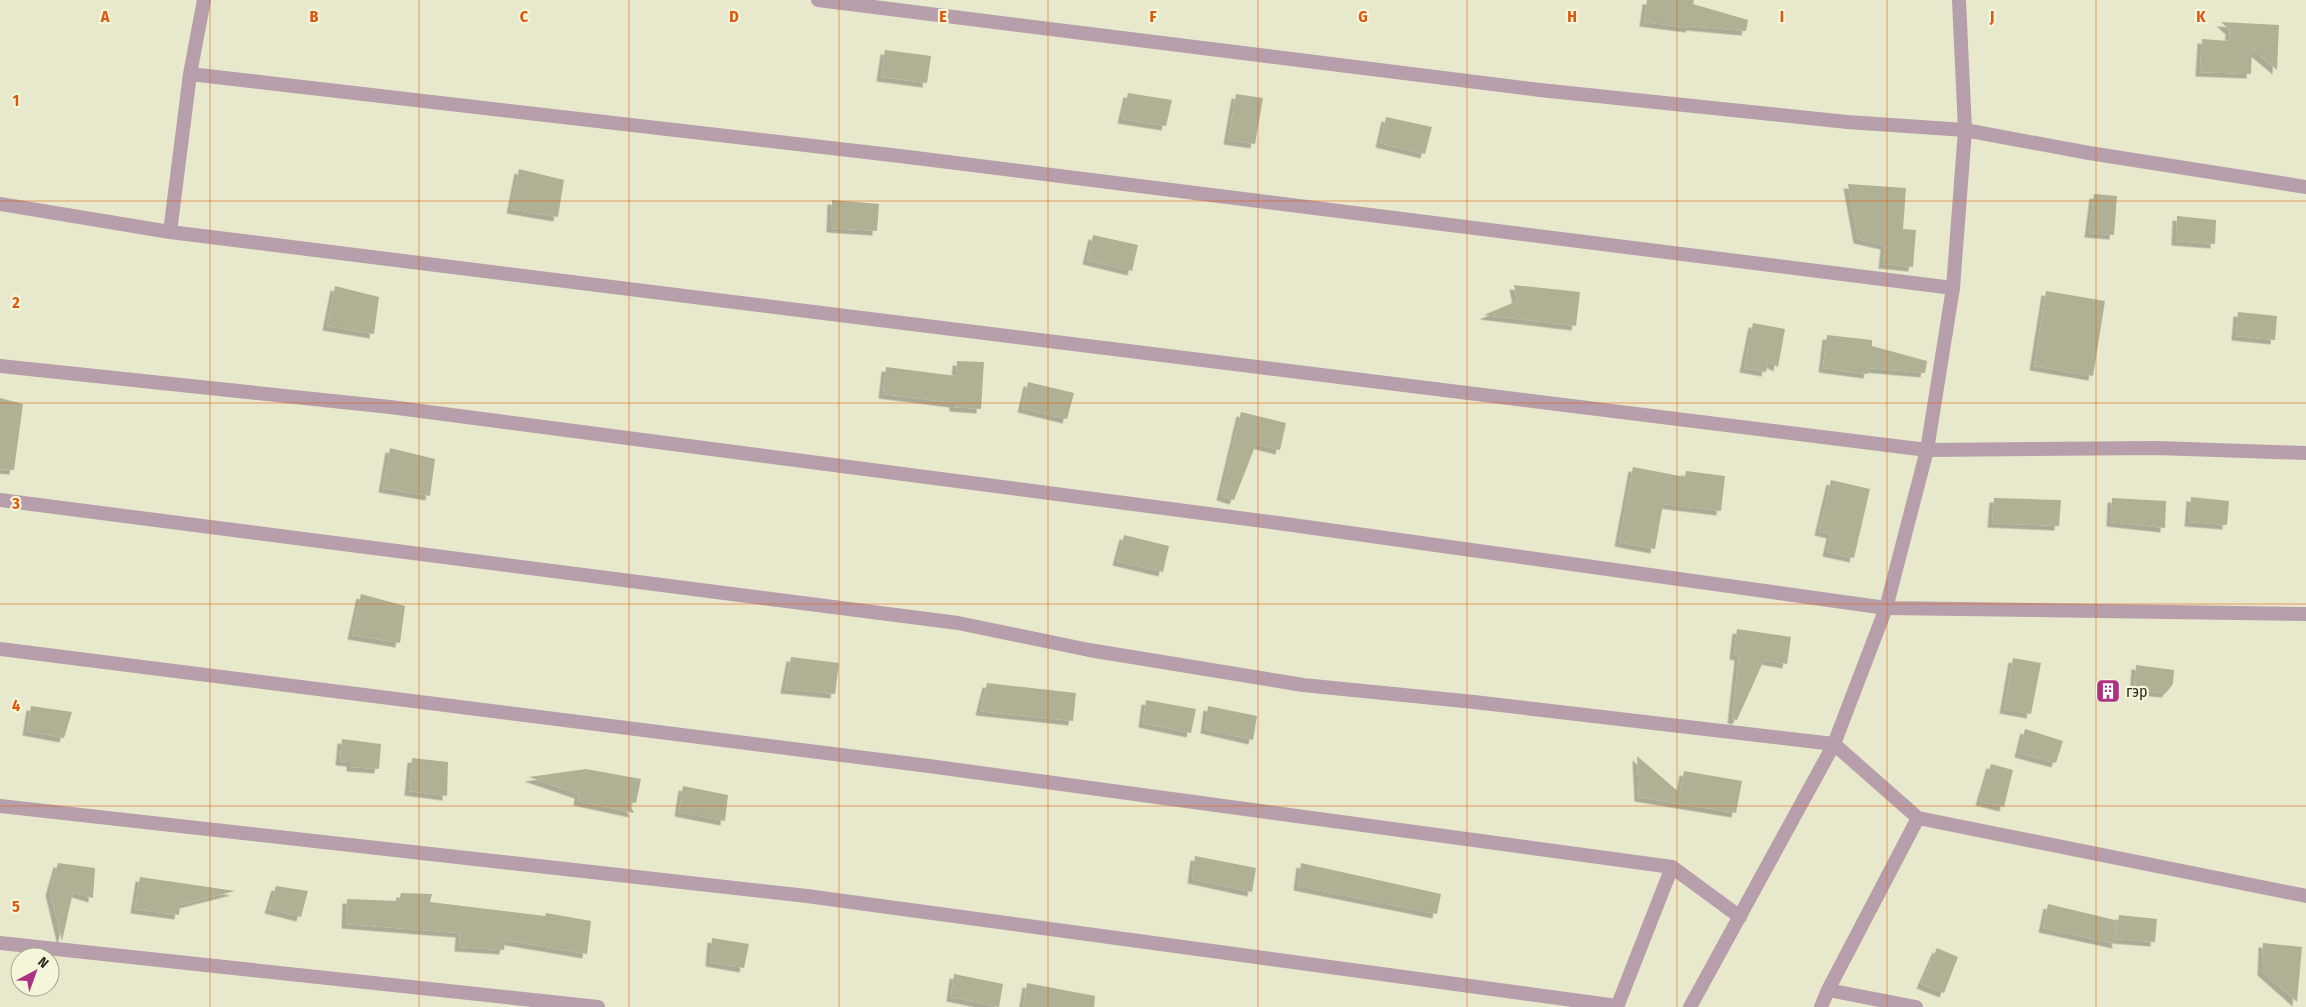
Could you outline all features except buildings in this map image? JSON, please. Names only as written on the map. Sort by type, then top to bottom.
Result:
[{"type":"street","points":[[170,232],[190,74],[204,0]]},
{"type":"street","points":[[818,0],[1550,91],[1847,122],[1965,130],[2089,153],[2306,187]]},
{"type":"street","points":[[1690,1007],[1834,744],[1886,608],[1926,450],[1953,288],[1965,130],[1959,0]]},
{"type":"street","points":[[190,74],[900,156],[1953,288]]},
{"type":"street","points":[[0,204],[170,232],[1926,450],[2157,448],[2306,453]]},
{"type":"street","points":[[0,366],[390,407],[1269,522],[1886,608],[2306,614]]},
{"type":"street","points":[[0,500],[958,623],[1088,650],[1302,685],[1474,702],[1834,744],[1918,818],[2306,896]]},
{"type":"street","points":[[0,649],[929,766],[1672,868],[1740,917]]},
{"type":"street","points":[[0,806],[807,896],[1617,1006],[1672,868]]},
{"type":"street","points":[[1821,1007],[1828,990],[1918,818]]},
{"type":"street","points":[[0,942],[598,1007]]},
{"type":"street","points":[[1828,990],[1916,1007]]},
{"type":"place","name":"гэр","points":[[2108,691]]}]
